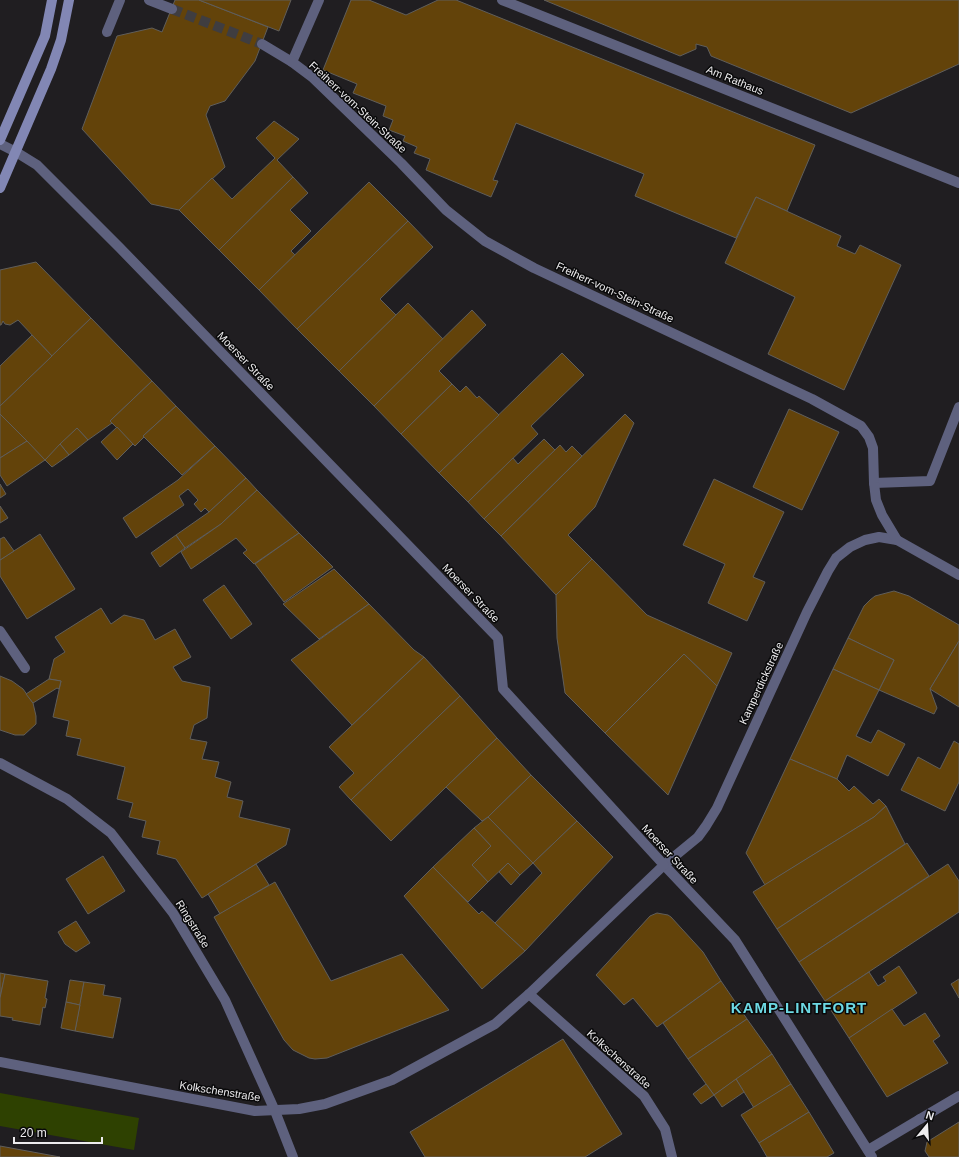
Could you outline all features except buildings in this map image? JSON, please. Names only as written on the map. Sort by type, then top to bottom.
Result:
[{"type":"main road","points":[[0,140],[45,36],[52,0]]},
{"type":"main road","points":[[0,188],[51,69],[61,40],[69,0]]},
{"type":"street","points":[[107,32],[120,0]]},
{"type":"street","points":[[149,0],[172,9]]},
{"type":"street","name":"Freiherr-vom-Stein-Straße","points":[[292,62],[319,0]]},
{"type":"street","name":"Am Rathaus","points":[[502,0],[959,183]]},
{"type":"street","name":"Freiherr-vom-Stein-Straße","points":[[262,44],[292,62],[312,77],[446,210],[485,242],[534,268],[812,399],[861,426],[869,437],[873,448],[876,500],[882,515],[897,540]]},
{"type":"street","name":"Moerser Straße","points":[[0,144],[36,165],[115,243],[498,638],[503,689],[664,865],[735,940],[870,1154]]},
{"type":"street","points":[[874,483],[930,481],[959,407]]},
{"type":"street","name":"Kamperdickstraße","points":[[664,865],[698,837],[714,813],[807,612],[828,570],[836,558],[850,547],[865,540],[879,537],[897,540]]},
{"type":"street","points":[[897,540],[959,575]]},
{"type":"street","points":[[0,631],[25,668]]},
{"type":"street","name":"Ringstraße","points":[[0,763],[67,799],[111,833],[173,913],[225,1000],[294,1157]]},
{"type":"street","name":"Kolkschenstraße","points":[[0,1062],[255,1111],[299,1109],[325,1104],[392,1080],[495,1024],[529,994],[664,865]]},
{"type":"street","name":"Kolkschenstraße","points":[[529,994],[644,1096],[665,1129],[672,1157]]},
{"type":"street","points":[[870,1154],[920,1119],[959,1096]]},
{"type":"green space","points":[[0,1093],[139,1118],[134,1150],[0,1126]]},
{"type":"tunnel","points":[[172,9],[262,44]]},
{"type":"district","name":"KAMP-LINTFORT","points":[[799,1007]]}]
